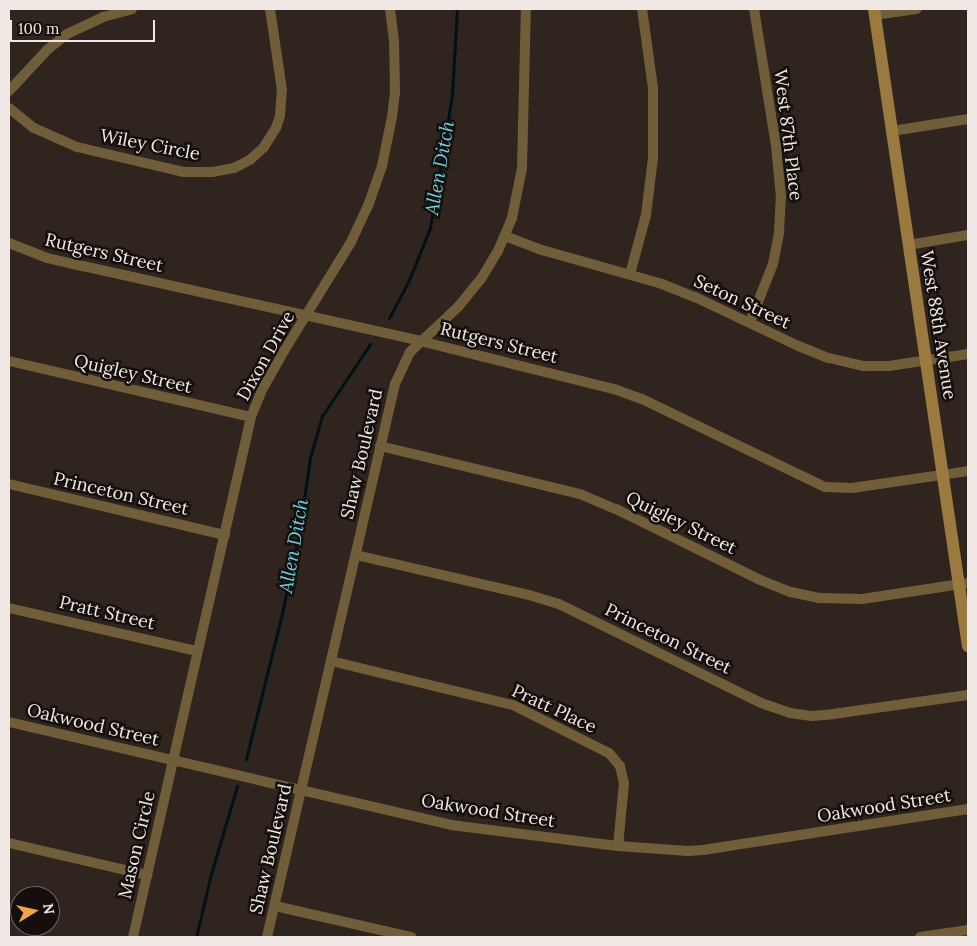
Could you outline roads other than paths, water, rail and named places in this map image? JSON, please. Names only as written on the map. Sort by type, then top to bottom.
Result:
[{"type":"street","points":[[9,90],[48,50],[67,34],[103,17],[132,9]]},
{"type":"street","name":"Wiley Circle","points":[[9,108],[34,128],[77,147],[184,172],[212,172],[234,168],[250,160],[264,147],[276,128],[280,116],[282,90],[270,9]]},
{"type":"street","name":"Dixon Drive","points":[[173,760],[251,417],[263,388],[355,234],[382,166],[395,91],[394,41],[390,9]]},
{"type":"street","name":"Shaw Boulevard","points":[[267,937],[395,384],[405,361],[420,341],[447,318],[469,295],[490,264],[505,236],[518,194],[522,168],[526,9]]},
{"type":"street","points":[[630,274],[646,215],[653,158],[653,88],[642,9]]},
{"type":"street","name":"West 87th Place","points":[[750,322],[773,264],[779,232],[781,197],[754,9]]},
{"type":"street","points":[[874,12],[917,9]]},
{"type":"street","name":"West 88th Avenue","points":[[874,12],[942,475],[964,584],[968,646]]},
{"type":"street","points":[[892,131],[968,119]]},
{"type":"street","points":[[908,244],[968,235]]},
{"type":"street","name":"Seton Street","points":[[505,236],[542,250],[630,274],[696,296],[816,354],[854,364],[889,366],[968,354]]},
{"type":"street","name":"Rutgers Street","points":[[9,243],[47,258],[420,341],[614,389],[642,399],[824,487],[852,488],[968,471]]},
{"type":"street","name":"Quigley Street","points":[[9,361],[251,417]]},
{"type":"street","name":"Quigley Street","points":[[380,446],[580,494],[616,509],[758,579],[791,592],[820,598],[862,599],[964,584]]},
{"type":"street","name":"Princeton Street","points":[[9,484],[225,535]]},
{"type":"street","name":"Princeton Street","points":[[356,554],[529,595],[559,604],[761,703],[790,713],[833,714],[968,695]]},
{"type":"street","name":"Pratt Street","points":[[9,608],[197,651]]},
{"type":"street","name":"Pratt Place","points":[[331,661],[513,705],[609,752],[620,766],[624,783],[618,846]]},
{"type":"street","name":"Oakwood Street","points":[[9,722],[451,825],[618,846],[688,851],[703,850],[968,809]]},
{"type":"street","name":"Mason Circle","points":[[133,937],[173,760]]},
{"type":"street","points":[[9,844],[147,876]]},
{"type":"street","points":[[275,906],[406,937]]},
{"type":"street","points":[[920,937],[968,930]]},
{"type":"waterway","name":"Allen Ditch","points":[[389,318],[409,280],[430,228],[452,95],[457,9]]},
{"type":"waterway","name":"Allen Ditch","points":[[246,759],[282,613],[299,533],[310,458],[322,416],[370,344]]},
{"type":"waterway","name":"Allen Ditch","points":[[196,937],[211,874],[237,786]]}]
